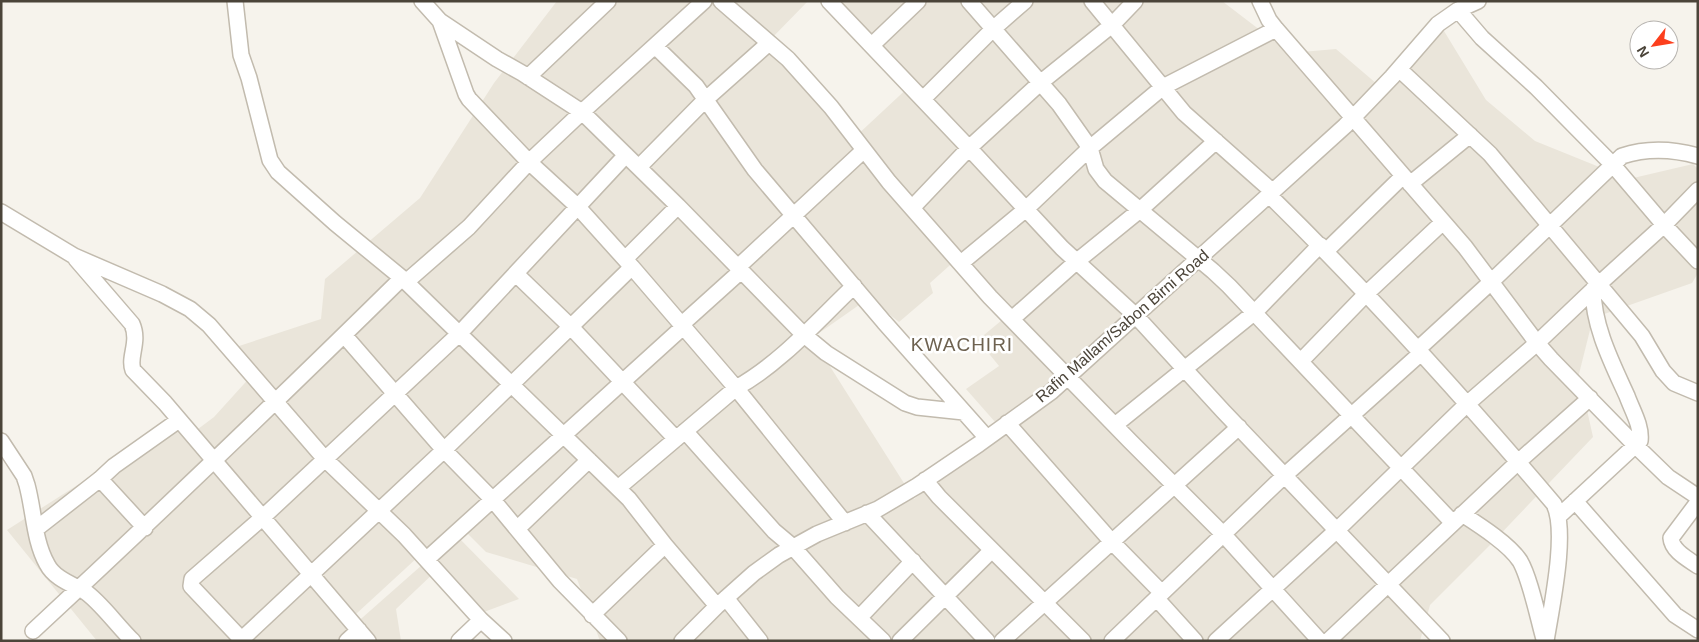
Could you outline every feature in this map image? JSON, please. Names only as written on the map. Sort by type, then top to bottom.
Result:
[{"type":"street","points":[[235,1],[240,55],[249,78],[270,160],[278,172],[335,223],[404,280],[460,333],[630,499],[665,545],[760,641]]},
{"type":"street","points":[[422,1],[440,21],[497,60],[528,77],[582,112],[678,206],[803,334],[826,353],[905,403],[917,407],[964,412]]},
{"type":"street","points":[[528,77],[608,1]]},
{"type":"street","points":[[32,631],[144,528],[344,335],[404,280],[469,227],[529,162],[704,1]]},
{"type":"street","points":[[721,1],[788,58],[825,100],[912,208],[961,263],[1069,377],[1224,535],[1320,641]]},
{"type":"street","points":[[829,1],[1076,262],[1136,316],[1440,640]]},
{"type":"street","points":[[872,46],[918,1]]},
{"type":"street","points":[[969,1],[1059,104],[1090,148],[1096,169],[1105,181],[1199,259],[1255,312],[1400,467],[1458,519],[1492,535],[1513,553],[1520,562],[1530,587],[1545,641]]},
{"type":"street","points":[[923,99],[993,29],[1025,1]]},
{"type":"street","points":[[1092,1],[1184,113],[1271,193],[1419,351],[1554,504],[1558,517],[1558,566],[1545,641]]},
{"type":"street","points":[[912,208],[969,148],[1040,83],[1112,25],[1135,1]]},
{"type":"street","points":[[1260,1],[1269,20],[1276,29],[1443,222],[1537,343],[1668,477],[1698,497]]},
{"type":"street","name":"Rafin Mallam/Sabon Birni Road","points":[[682,641],[754,573],[780,555],[817,534],[878,509],[987,438],[1069,377],[1353,118],[1400,69],[1438,24],[1458,10],[1478,1]]},
{"type":"street","points":[[1458,10],[1482,38],[1536,87],[1613,165],[1664,225],[1698,261]]},
{"type":"street","points":[[440,21],[466,94],[529,162],[577,206],[628,263],[736,388],[845,523]]},
{"type":"street","points":[[961,263],[1026,210],[1090,148],[1163,87],[1276,29]]},
{"type":"street","points":[[639,167],[705,100],[769,43]]},
{"type":"street","points":[[655,46],[696,86],[755,170],[884,322],[987,438]]},
{"type":"street","points":[[1400,69],[1490,154],[1550,225],[1596,287],[1642,336],[1663,371],[1674,383],[1698,393]]},
{"type":"street","points":[[1116,425],[1255,312],[1323,248],[1407,180],[1470,135]]},
{"type":"street","points":[[1012,318],[1076,262],[1140,210],[1216,141]]},
{"type":"street","points":[[427,559],[623,382],[864,150]]},
{"type":"street","points":[[1112,641],[1285,475],[1352,416],[1622,156],[1646,150],[1681,152],[1698,156]]},
{"type":"street","points":[[626,155],[460,333],[191,582],[190,586],[243,640],[310,573],[444,450],[570,326],[678,206]]},
{"type":"street","points":[[1216,641],[1337,530],[1466,404],[1537,343],[1664,225],[1698,190]]},
{"type":"street","points":[[1,212],[74,256],[162,294],[190,309],[209,325],[324,459],[380,510],[481,620],[504,641]]},
{"type":"street","points":[[1301,361],[1366,294],[1443,222]]},
{"type":"street","points":[[74,256],[132,324],[136,339],[132,366],[363,636],[347,641]]},
{"type":"street","points":[[516,274],[570,326],[623,382],[680,435],[793,548],[837,597],[883,641]]},
{"type":"street","points":[[618,488],[736,388],[755,378],[773,363],[854,286]]},
{"type":"street","points":[[1558,517],[1640,441],[1641,434],[1636,418],[1608,352],[1595,310],[1596,287]]},
{"type":"street","points":[[344,335],[394,395],[493,500],[560,581],[619,641]]},
{"type":"street","points":[[1328,641],[1518,462],[1590,398]]},
{"type":"street","points":[[36,529],[114,466],[179,420]]},
{"type":"street","points":[[1007,423],[1160,596],[1195,641]]},
{"type":"street","points":[[1002,641],[1239,427]]},
{"type":"street","points":[[1,441],[24,476],[40,547],[47,566],[59,577],[84,591],[133,641]]},
{"type":"street","points":[[517,529],[590,460]]},
{"type":"street","points":[[100,479],[144,528]]},
{"type":"street","points":[[925,480],[939,497],[1083,641]]},
{"type":"street","points":[[1575,501],[1675,615],[1698,630]]},
{"type":"street","points":[[1698,502],[1670,541],[1673,547],[1698,566]]},
{"type":"street","points":[[867,513],[987,641]]},
{"type":"street","points":[[592,614],[665,545]]},
{"type":"street","points":[[900,641],[992,550]]},
{"type":"street","points":[[859,618],[913,561]]},
{"type":"street","points":[[459,641],[481,620]]},
{"type":"shaded area","points":[[557,1],[808,1],[769,41],[854,138],[913,83],[837,1],[1222,1],[1290,53],[1336,49],[1384,90],[1444,31],[1486,100],[1535,141],[1629,179],[1693,164],[1698,169],[1698,273],[1692,283],[1593,318],[1579,374],[1593,437],[1430,605],[1420,641],[600,641],[577,579],[486,552],[456,522],[356,614],[198,429],[214,417],[253,374],[236,347],[321,319],[325,279],[420,198],[494,83]],"holes":[[[958,258],[1002,320],[978,340],[999,366],[966,389],[1003,431],[914,499],[812,338],[869,298],[899,322],[933,293],[930,283]]]},
{"type":"shaded area","points":[[178,421],[354,625],[456,535],[519,599],[484,612],[438,569],[396,609],[401,641],[97,641],[7,530]]},
{"type":"district","name":"KWACHIRI","points":[[962,344]]}]
